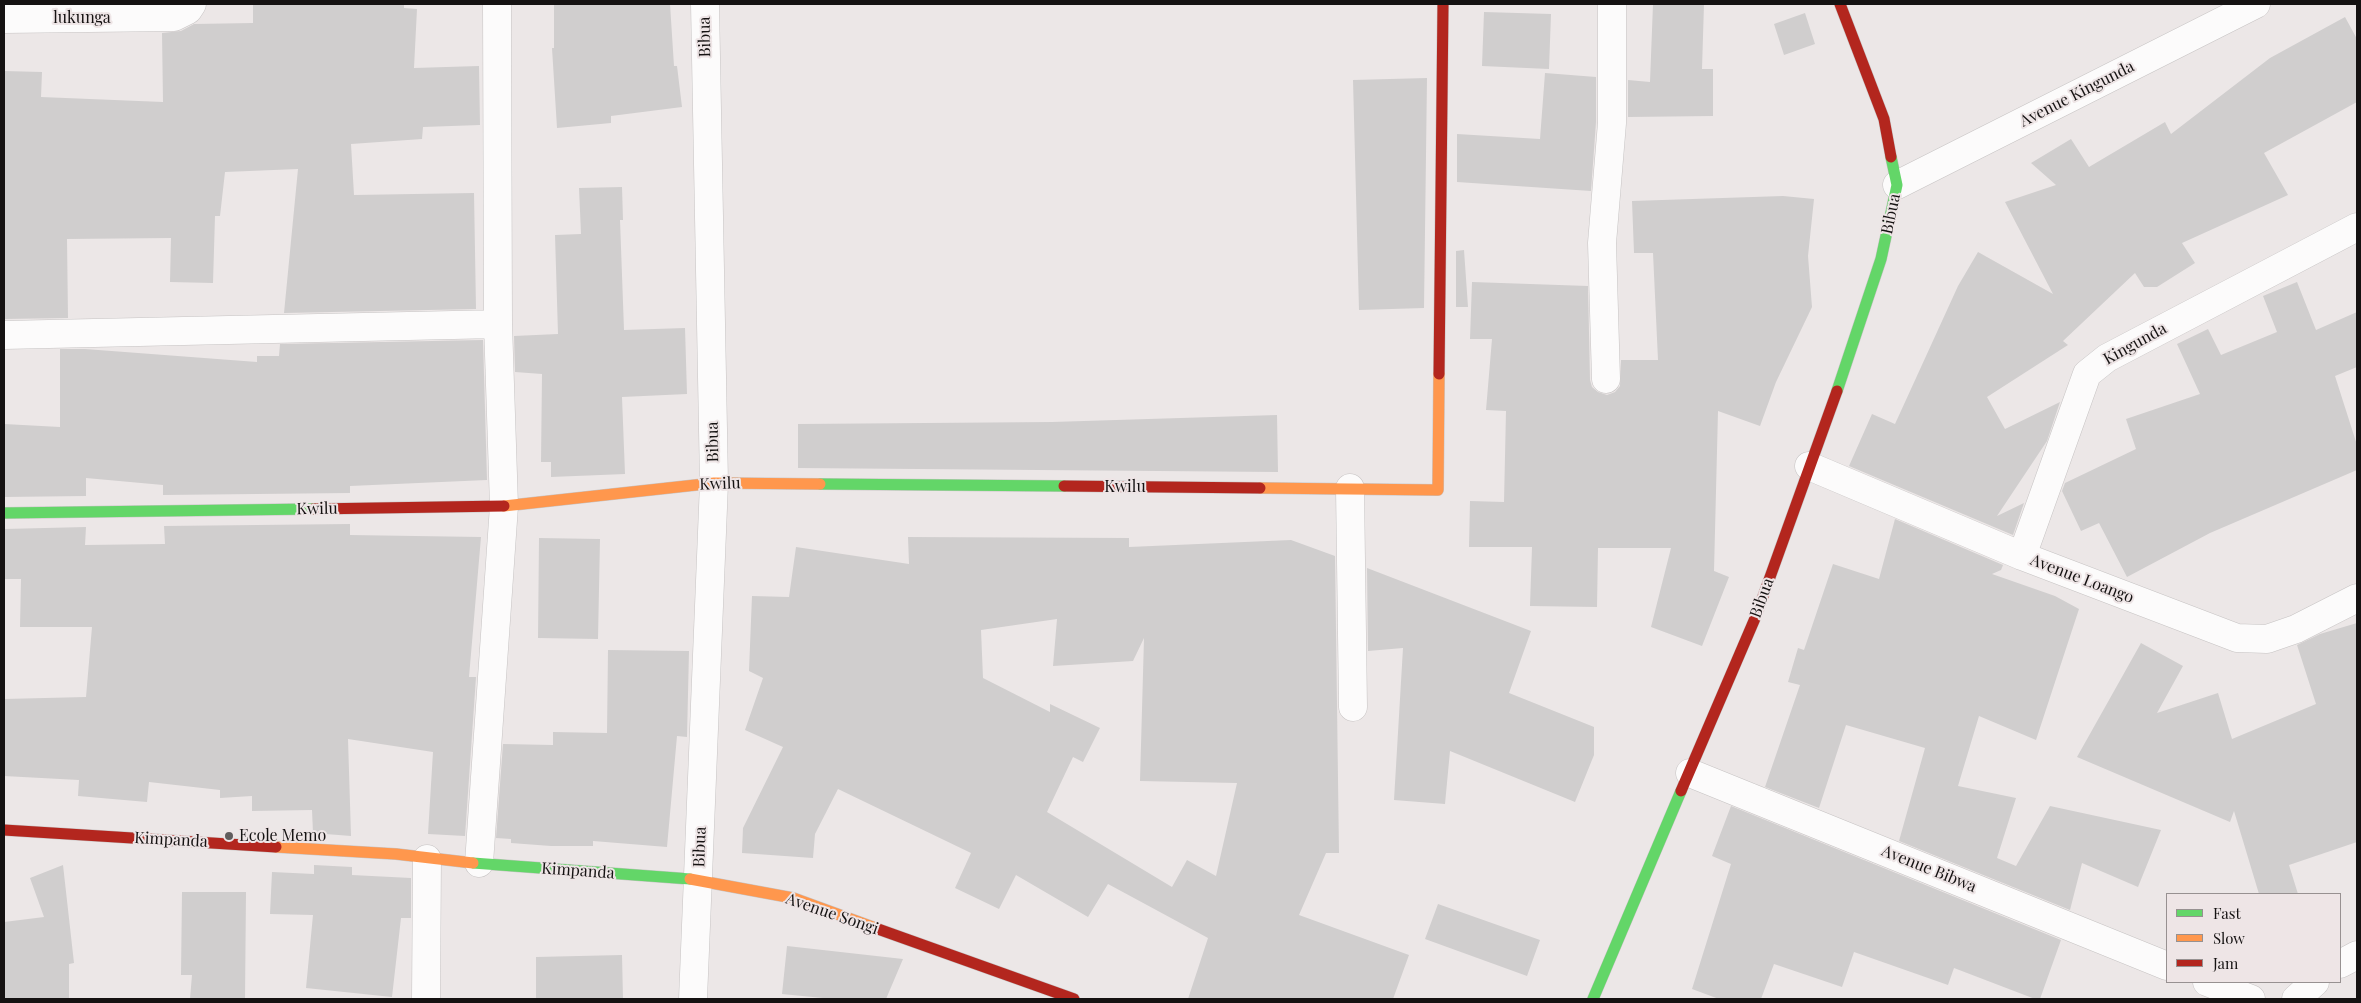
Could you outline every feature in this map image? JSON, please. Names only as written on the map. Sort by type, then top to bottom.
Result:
[{"type":"street","points":[[480,863],[504,506],[498,324],[497,4]]},
{"type":"street","name":"Bibua","points":[[699,880],[714,483],[705,4]]},
{"type":"street","name":"Kwilu","points":[[4,513],[504,506],[714,483],[1438,490],[1443,4]]},
{"type":"street","points":[[1606,379],[1602,244],[1612,123],[1612,4]]},
{"type":"street","points":[[1840,4],[1884,119],[1897,185]]},
{"type":"street","name":"Avenue Kingunda","points":[[1897,185],[2256,4]]},
{"type":"street","name":"lukunga","points":[[4,18],[174,17],[190,7]]},
{"type":"street","name":"Bibua","points":[[1593,999],[1756,616],[1852,350],[1881,260],[1897,185]]},
{"type":"street","name":"Kingunda","points":[[2022,556],[2087,374],[2107,358],[2357,227]]},
{"type":"street","points":[[4,335],[498,324]]},
{"type":"street","name":"Avenue Loango","points":[[1809,466],[2022,556],[2238,638],[2267,639],[2274,637],[2296,629],[2357,598]]},
{"type":"street","points":[[1350,488],[1353,707]]},
{"type":"street","name":"Avenue Bibwa","points":[[1690,773],[2166,966]]},
{"type":"street","name":"Kimpanda","points":[[4,830],[396,854],[427,859],[699,880]]},
{"type":"street","points":[[426,999],[427,859]]},
{"type":"street","points":[[693,999],[699,880]]},
{"type":"street","name":"Avenue Songi","points":[[699,880],[793,898],[1074,999]]},
{"type":"street","points":[[2341,963],[2357,955]]},
{"type":"street","points":[[2210,983],[2251,999]]},
{"type":"street","points":[[2296,999],[2314,983]]},
{"type":"building","points":[[253,4],[404,4],[404,8],[417,9],[414,68],[479,66],[480,125],[423,127],[422,139],[351,144],[354,195],[474,193],[476,309],[284,313],[298,169],[225,172],[220,216],[215,216],[213,283],[170,282],[171,238],[67,239],[68,318],[4,319],[4,71],[42,72],[41,97],[163,102],[162,33],[181,31],[194,24],[253,23]]},
{"type":"building","points":[[554,4],[670,4],[674,66],[677,66],[682,107],[611,116],[611,123],[557,128],[552,48],[554,48]]},
{"type":"building","points":[[1653,4],[1704,4],[1702,69],[1713,69],[1713,116],[1628,117],[1628,80],[1650,82]]},
{"type":"building","points":[[1484,12],[1551,14],[1549,69],[1482,66]]},
{"type":"building","points":[[1805,13],[1815,44],[1784,55],[1774,24]]},
{"type":"building","points":[[2345,17],[2357,39],[2357,102],[2264,153],[2288,195],[2182,243],[2195,263],[2157,287],[2144,287],[2135,273],[2063,341],[2068,345],[1987,397],[2005,429],[2060,402],[2047,441],[1997,516],[2024,503],[2013,535],[1849,466],[1872,414],[1895,424],[1958,286],[1978,252],[2053,294],[2005,202],[2056,185],[2031,163],[2071,139],[2089,167],[2165,122],[2171,134],[2270,58]]},
{"type":"building","points":[[1545,73],[1596,77],[1596,122],[1591,191],[1457,182],[1457,134],[1540,139]]},
{"type":"building","points":[[1427,78],[1424,308],[1359,310],[1353,80]]},
{"type":"building","points":[[622,187],[623,220],[620,220],[624,330],[685,328],[687,394],[622,397],[625,474],[551,477],[551,462],[541,462],[542,374],[515,372],[514,336],[558,334],[555,235],[581,234],[579,188]]},
{"type":"building","points":[[1783,196],[1814,199],[1808,256],[1812,307],[1776,382],[1760,426],[1718,411],[1714,571],[1729,577],[1702,646],[1651,627],[1671,548],[1598,548],[1597,607],[1530,606],[1532,547],[1469,547],[1470,501],[1504,502],[1506,411],[1486,410],[1492,339],[1470,339],[1472,282],[1588,286],[1590,380],[1592,387],[1598,392],[1607,395],[1615,392],[1620,386],[1621,360],[1658,360],[1653,253],[1634,253],[1632,201]]},
{"type":"building","points":[[1464,250],[1468,307],[1456,307],[1456,251]]},
{"type":"building","points":[[2297,282],[2316,330],[2357,312],[2357,367],[2335,376],[2357,445],[2357,470],[2210,533],[2127,577],[2099,523],[2081,531],[2062,491],[2065,483],[2136,449],[2126,419],[2200,394],[2177,344],[2208,329],[2221,355],[2277,332],[2263,296]]},
{"type":"building","points":[[483,340],[487,480],[350,486],[350,493],[163,495],[163,485],[86,478],[86,496],[4,497],[4,424],[60,427],[60,349],[85,349],[257,362],[257,356],[279,356],[280,344]]},
{"type":"building","points":[[1277,415],[1278,472],[798,468],[798,424],[1052,422]]},
{"type":"building","points":[[1895,519],[2003,565],[2001,570],[1992,574],[2055,596],[2079,609],[2036,740],[1979,716],[1958,786],[2016,798],[1997,858],[2016,866],[2050,806],[2161,830],[2138,887],[2082,863],[2070,910],[1899,841],[1925,748],[1846,725],[1819,808],[1765,787],[1800,685],[1788,682],[1798,648],[1804,650],[1833,564],[1879,579]]},
{"type":"building","points":[[350,524],[350,535],[481,537],[469,677],[476,677],[465,836],[428,834],[433,752],[348,739],[351,836],[313,833],[312,810],[252,811],[252,796],[220,798],[220,790],[149,782],[147,802],[78,796],[79,780],[4,776],[4,699],[86,697],[92,627],[20,627],[21,579],[4,579],[4,529],[86,527],[85,545],[165,544],[164,526]]},
{"type":"building","points":[[908,537],[1129,538],[1129,547],[1291,540],[1335,556],[1339,853],[1326,853],[1299,915],[1409,955],[1393,999],[1188,999],[1208,938],[1108,884],[1088,917],[1016,875],[999,909],[955,888],[971,853],[838,789],[815,834],[813,858],[742,853],[743,828],[783,747],[745,730],[763,678],[749,671],[752,596],[789,597],[796,547],[909,564]],"holes":[[[1057,619],[1053,666],[1133,661],[1144,638],[1140,781],[1237,783],[1216,876],[1187,860],[1172,887],[1047,812],[1073,757],[1083,762],[1100,728],[1050,704],[1050,712],[983,678],[981,630]]]},
{"type":"building","points":[[539,538],[600,539],[598,639],[538,638]]},
{"type":"building","points":[[1367,568],[1531,631],[1509,693],[1594,727],[1594,755],[1575,802],[1450,751],[1445,804],[1394,800],[1403,648],[1368,651]]},
{"type":"building","points":[[2357,623],[2357,842],[2289,865],[2298,893],[2259,893],[2234,811],[2230,822],[2077,757],[2141,643],[2183,666],[2157,713],[2218,693],[2232,739],[2316,704],[2297,645],[2320,634]]},
{"type":"building","points":[[608,650],[689,651],[687,737],[677,736],[667,847],[593,841],[593,846],[551,846],[511,843],[511,839],[496,838],[503,744],[553,745],[553,732],[607,733]]},
{"type":"building","points":[[1731,806],[2061,940],[2040,999],[2035,999],[1954,968],[1948,985],[1854,952],[1842,987],[1774,964],[1761,999],[1719,999],[1692,989],[1731,864],[1712,856]]},
{"type":"building","points":[[63,865],[74,963],[69,964],[69,999],[4,999],[4,922],[44,917],[30,878]]},
{"type":"building","points":[[314,865],[352,867],[352,875],[411,878],[411,918],[401,918],[392,997],[306,988],[313,915],[270,914],[272,872],[314,874]]},
{"type":"building","points":[[182,892],[246,892],[245,999],[190,999],[192,975],[181,975]]},
{"type":"building","points":[[1438,904],[1540,940],[1527,976],[1425,939]]},
{"type":"building","points":[[787,946],[903,959],[886,999],[833,999],[782,994]]},
{"type":"building","points":[[622,955],[623,999],[536,999],[536,957]]},
{"type":"traffic: fast","points":[[1837,391],[1881,259],[1897,185],[1891,157]]},
{"type":"traffic: fast","points":[[820,484],[1064,486]]},
{"type":"traffic: fast","points":[[4,513],[313,509]]},
{"type":"traffic: fast","points":[[1593,999],[1681,791]]},
{"type":"traffic: fast","points":[[473,863],[690,879]]},
{"type":"traffic: slow","points":[[1260,488],[1438,490],[1439,374]]},
{"type":"traffic: slow","points":[[504,506],[714,483],[820,484]]},
{"type":"traffic: slow","points":[[276,847],[396,854],[473,863]]},
{"type":"traffic: slow","points":[[690,879],[793,898],[878,929]]},
{"type":"traffic: jam","points":[[1439,374],[1443,4]]},
{"type":"traffic: jam","points":[[1840,4],[1884,119],[1891,157]]},
{"type":"traffic: jam","points":[[1681,791],[1756,616],[1837,391]]},
{"type":"traffic: jam","points":[[1064,486],[1260,488]]},
{"type":"traffic: jam","points":[[313,509],[504,506]]},
{"type":"traffic: jam","points":[[4,830],[276,847]]},
{"type":"traffic: jam","points":[[878,929],[1074,999]]},
{"type":"place","name":"Ecole Memo","points":[[229,836]]}]
